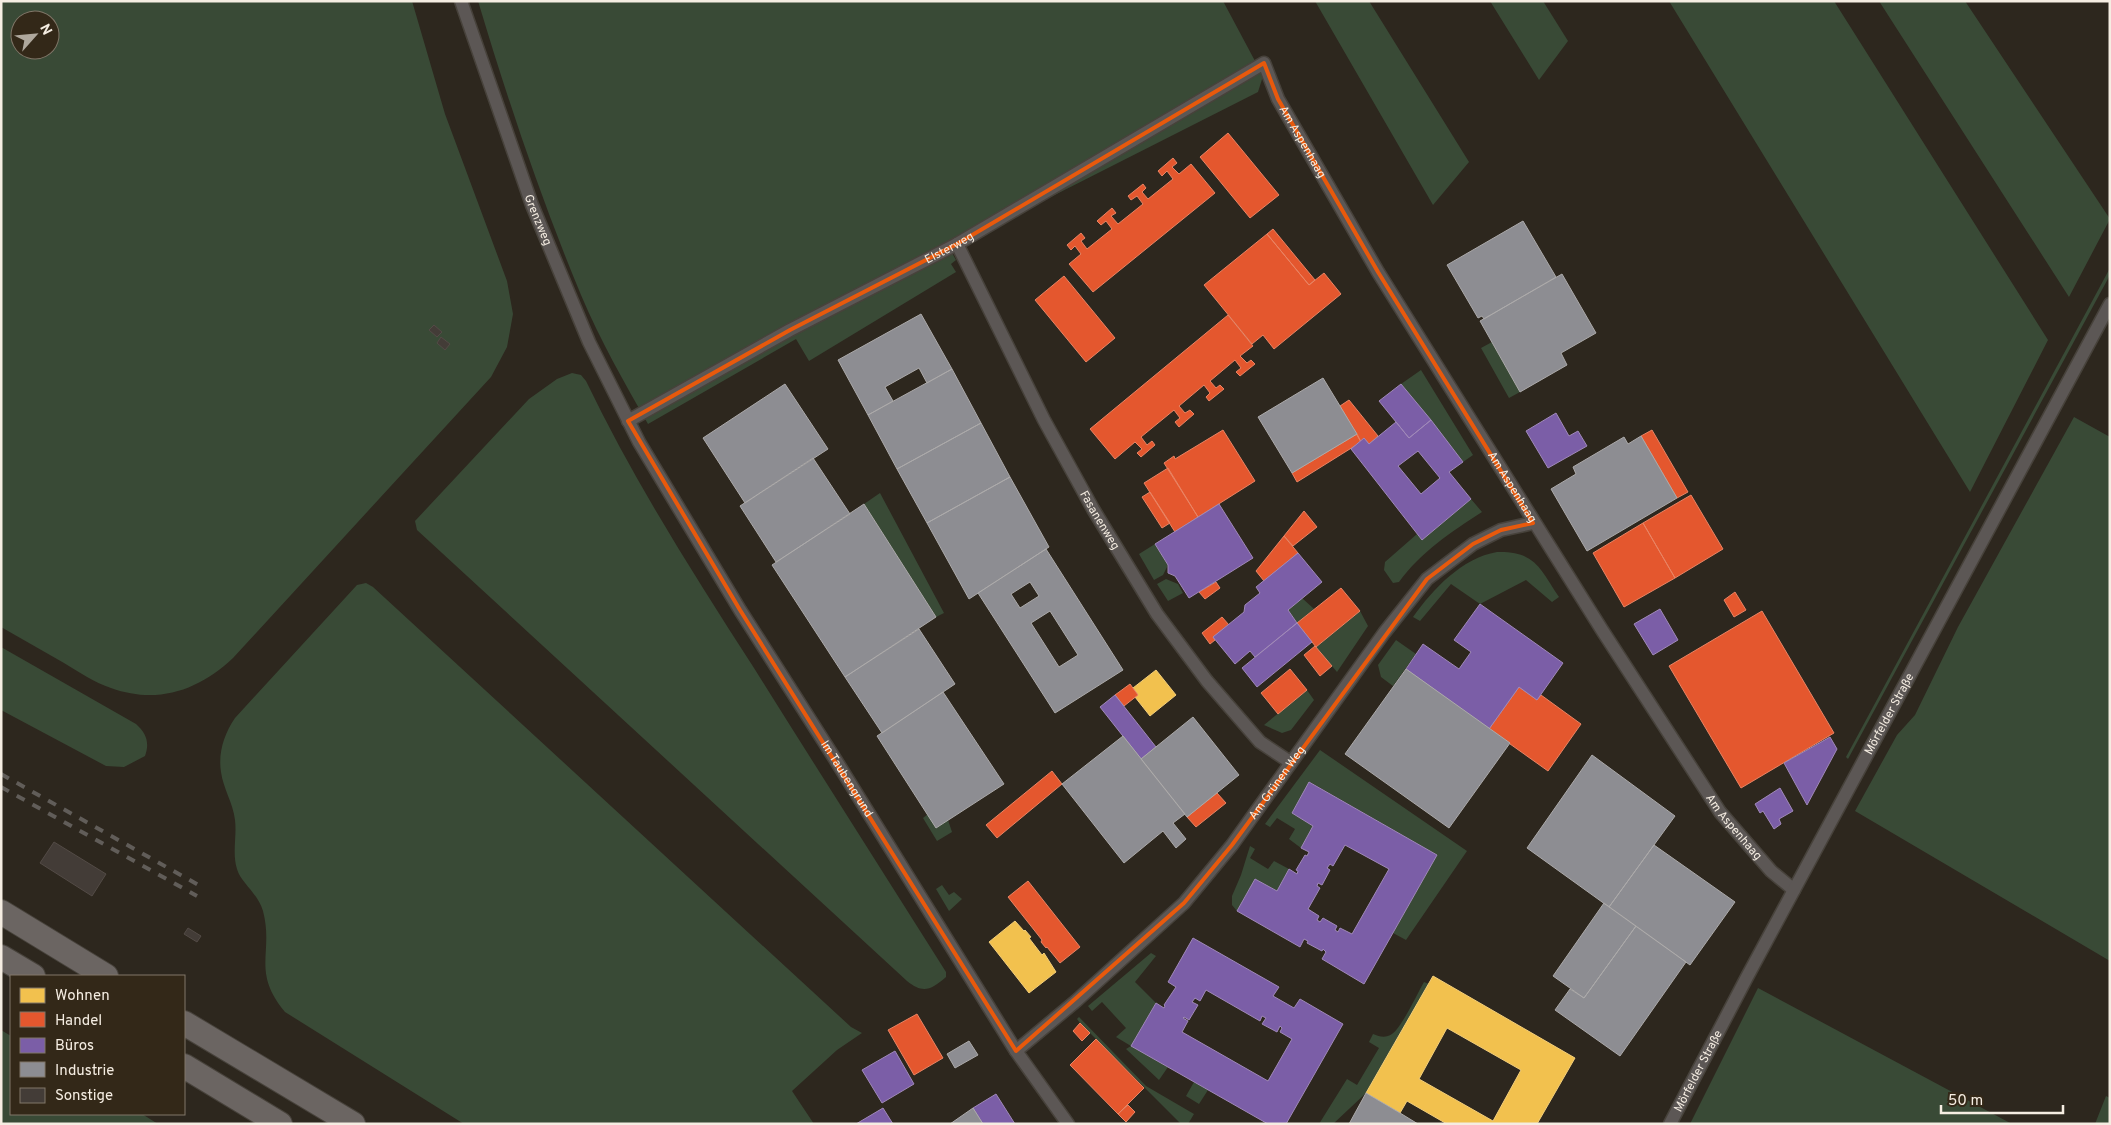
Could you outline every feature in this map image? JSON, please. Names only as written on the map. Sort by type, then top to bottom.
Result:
[{"type":"highway","points":[[1,912],[104,975]]},
{"type":"highway","points":[[1,957],[31,975]]},
{"type":"highway","points":[[185,1024],[353,1124]]},
{"type":"highway","points":[[185,1067],[280,1124]]},
{"type":"street","name":"Grenzweg","points":[[461,1],[532,205],[589,342],[631,426]]},
{"type":"street","name":"Elsterweg","points":[[631,426],[790,330],[957,244],[1264,63]]},
{"type":"street","name":"Am Aspenhaag","points":[[1264,63],[1278,99],[1378,272],[1534,523],[1720,812],[1771,871],[1794,890]]},
{"type":"street","name":"Fasanenweg","points":[[957,244],[1044,420],[1094,509],[1157,614],[1207,681],[1260,742],[1290,762]]},
{"type":"street","name":"Mörfelder Straße","points":[[1670,1124],[2110,304]]},
{"type":"street","name":"Im Taubengrund","points":[[631,426],[740,610],[1016,1051],[1068,1124]]},
{"type":"street","name":"Am Grünen Weg","points":[[1016,1051],[1076,1001],[1184,903],[1232,845],[1384,633],[1426,579],[1473,544],[1501,530],[1534,523]]},
{"type":"highlighted area","points":[[1264,63],[1278,99],[1378,272],[1533,523],[1501,530],[1473,544],[1427,579],[1232,845],[1184,903],[1016,1051],[740,610],[628,421],[790,330],[957,244]]},
{"type":"green space","points":[[1,1],[412,1],[445,114],[507,281],[513,314],[507,347],[491,377],[233,658],[206,679],[177,691],[145,695],[111,688],[87,677],[1,627]]},
{"type":"green space","points":[[478,1],[1223,1],[1263,76],[1258,92],[1027,209],[951,251],[956,260],[951,264],[956,272],[809,361],[796,339],[648,424],[596,328],[566,259],[501,76]]},
{"type":"green space","points":[[1315,1],[1369,1],[1469,162],[1433,205]]},
{"type":"green space","points":[[1490,1],[1543,1],[1568,41],[1539,80]]},
{"type":"green space","points":[[1669,1],[1834,1],[2048,340],[1970,492]]},
{"type":"green space","points":[[1879,1],[1965,1],[2110,219],[2069,297]]},
{"type":"green space","points":[[2110,268],[2110,275],[1848,759],[1846,757]]},
{"type":"green space","points":[[1492,342],[1520,392],[1509,398],[1481,348]]},
{"type":"green space","points":[[1421,370],[1473,455],[1463,462],[1401,384]]},
{"type":"green space","points":[[572,373],[581,375],[586,381],[624,455],[687,563],[946,972],[946,977],[936,985],[922,989],[907,981],[417,530],[415,521],[529,399],[557,379]]},
{"type":"green space","points":[[2074,417],[2110,437],[2110,961],[1855,811],[1897,735],[1915,715],[1958,627]]},
{"type":"green space","points":[[880,493],[944,613],[936,617],[864,504]]},
{"type":"green space","points":[[1471,499],[1482,512],[1437,543],[1417,561],[1399,582],[1393,583],[1384,570],[1385,562],[1417,534],[1422,540]]},
{"type":"green space","points":[[1155,544],[1168,565],[1163,575],[1154,580],[1139,554]]},
{"type":"green space","points":[[1510,552],[1529,558],[1541,570],[1559,597],[1552,602],[1526,580],[1480,604],[1451,584],[1420,621],[1413,617],[1449,576],[1484,555]]},
{"type":"green space","points":[[1166,579],[1178,584],[1183,593],[1168,601],[1157,584]]},
{"type":"green space","points":[[366,583],[373,587],[851,1027],[862,1033],[837,1050],[792,1091],[814,1124],[464,1124],[285,1012],[275,998],[266,973],[266,926],[263,911],[257,898],[242,879],[237,869],[235,857],[235,820],[222,778],[220,765],[221,751],[225,737],[235,718],[357,585]]},
{"type":"green space","points":[[1302,598],[1314,609],[1297,623],[1288,610]]},
{"type":"green space","points":[[1360,611],[1368,626],[1337,672],[1316,647]]},
{"type":"green space","points":[[1396,640],[1416,654],[1393,686],[1381,677],[1378,665]]},
{"type":"green space","points":[[1,647],[136,724],[146,738],[145,756],[124,767],[106,766],[1,710]]},
{"type":"green space","points":[[1307,690],[1314,700],[1291,730],[1282,733],[1264,725]]},
{"type":"green space","points":[[1320,750],[1467,851],[1406,940],[1393,933],[1437,855],[1310,782],[1292,813],[1313,826],[1301,848],[1289,839],[1295,829],[1277,818],[1270,827],[1265,824]]},
{"type":"green space","points":[[928,814],[948,820],[952,832],[937,841],[923,818]]},
{"type":"green space","points":[[1250,846],[1255,849],[1250,858],[1268,869],[1274,861],[1289,869],[1277,891],[1255,879],[1237,911],[1232,905],[1232,896]]},
{"type":"green space","points":[[942,885],[949,895],[954,892],[962,899],[949,911],[936,889]]},
{"type":"green space","points":[[1151,953],[1156,956],[1135,982],[1156,1003],[1131,1046],[1116,1037],[1126,1028],[1102,1002],[1092,1011],[1088,1006]]},
{"type":"green space","points":[[1424,982],[1429,984],[1366,1093],[1333,1124],[1319,1124],[1347,1079],[1357,1085],[1379,1048],[1369,1042],[1373,1034],[1385,1037],[1396,1030],[1405,1018]]},
{"type":"green space","points":[[1758,988],[2012,1124],[1690,1124]]},
{"type":"green space","points":[[1079,1017],[1146,1086],[1194,1114],[1188,1124],[1181,1124],[1080,1023],[1077,1019]]},
{"type":"green space","points":[[1,1030],[10,1035],[10,1115],[144,1115],[158,1124],[1,1124]]},
{"type":"green space","points":[[1131,1046],[1168,1067],[1159,1080],[1126,1049]]},
{"type":"green space","points":[[1194,1082],[1208,1090],[1199,1104],[1186,1096]]},
{"type":"green space","points":[[2106,1096],[2110,1098],[2110,1124],[2095,1124]]},
{"type":"building: Wohnen","points":[[1156,670],[1176,695],[1150,716],[1135,697],[1138,695],[1133,688]]},
{"type":"building: Wohnen","points":[[1015,921],[1031,937],[1029,938],[1042,955],[1044,953],[1056,972],[1029,993],[989,942]]},
{"type":"building: Wohnen","points":[[1433,976],[1575,1058],[1537,1124],[1447,1124],[1407,1101],[1400,1113],[1366,1093]],"holes":[[[1447,1028],[1521,1070],[1493,1121],[1419,1079]]]},
{"type":"building: Handel","points":[[1228,133],[1279,195],[1250,218],[1200,157]]},
{"type":"building: Handel","points":[[1173,158],[1177,163],[1172,167],[1179,174],[1191,164],[1215,193],[1093,292],[1069,264],[1081,254],[1075,246],[1071,250],[1067,245],[1081,233],[1085,238],[1081,241],[1087,249],[1112,229],[1106,221],[1101,225],[1097,221],[1112,208],[1116,213],[1111,216],[1118,224],[1143,204],[1137,196],[1131,200],[1128,196],[1143,184],[1146,188],[1142,192],[1148,199],[1173,179],[1167,171],[1162,176],[1158,171]]},
{"type":"building: Handel","points":[[1273,229],[1315,280],[1309,285],[1267,234]]},
{"type":"building: Handel","points":[[1267,234],[1309,285],[1324,273],[1341,294],[1274,349],[1263,335],[1252,344],[1204,285]]},
{"type":"building: Handel","points":[[1064,276],[1115,338],[1086,362],[1035,300]]},
{"type":"building: Handel","points":[[1228,315],[1253,346],[1240,356],[1247,363],[1251,360],[1255,364],[1240,376],[1236,372],[1241,368],[1235,360],[1210,381],[1216,388],[1220,385],[1224,389],[1209,401],[1206,397],[1210,393],[1204,385],[1179,406],[1185,413],[1190,410],[1194,414],[1179,427],[1175,422],[1180,418],[1174,410],[1141,437],[1147,445],[1152,441],[1155,445],[1141,457],[1137,453],[1142,449],[1135,442],[1115,459],[1090,429]]},
{"type":"building: Handel","points":[[1349,400],[1378,436],[1369,444],[1364,438],[1361,442],[1340,406]]},
{"type":"building: Handel","points":[[1223,430],[1255,481],[1198,517],[1164,463],[1174,456],[1175,459]]},
{"type":"building: Handel","points":[[1652,430],[1688,492],[1677,498],[1641,436]]},
{"type":"building: Handel","points":[[1357,434],[1361,442],[1297,482],[1292,473]]},
{"type":"building: Handel","points":[[1168,468],[1198,517],[1175,532],[1144,483]]},
{"type":"building: Handel","points":[[1150,492],[1170,523],[1162,528],[1142,497]]},
{"type":"building: Handel","points":[[1691,495],[1723,549],[1675,578],[1643,523]]},
{"type":"building: Handel","points":[[1304,511],[1317,527],[1293,546],[1284,536]]},
{"type":"building: Handel","points":[[1643,523],[1675,578],[1624,607],[1593,553]]},
{"type":"building: Handel","points":[[1284,536],[1298,553],[1264,581],[1256,571]]},
{"type":"building: Handel","points":[[1216,582],[1220,588],[1205,599],[1199,592]]},
{"type":"building: Handel","points":[[1341,588],[1360,611],[1316,647],[1297,623]]},
{"type":"building: Handel","points":[[1735,592],[1746,610],[1734,617],[1724,600]]},
{"type":"building: Handel","points":[[1762,611],[1834,733],[1741,788],[1669,666]]},
{"type":"building: Handel","points":[[1222,617],[1229,625],[1213,637],[1215,640],[1210,644],[1202,633]]},
{"type":"building: Handel","points":[[1315,646],[1332,666],[1320,676],[1304,655]]},
{"type":"building: Handel","points":[[1290,669],[1307,690],[1278,714],[1261,693]]},
{"type":"building: Handel","points":[[1130,684],[1138,695],[1124,706],[1115,695]]},
{"type":"building: Handel","points":[[1519,687],[1537,700],[1541,695],[1581,724],[1548,771],[1489,729]]},
{"type":"building: Handel","points":[[1052,771],[1062,784],[997,838],[986,825]]},
{"type":"building: Handel","points":[[1217,793],[1226,803],[1196,827],[1187,817]]},
{"type":"building: Handel","points":[[1028,881],[1080,947],[1060,963],[1041,942],[1042,940],[1008,897]]},
{"type":"building: Handel","points":[[917,1014],[943,1058],[914,1075],[888,1030]]},
{"type":"building: Handel","points":[[1080,1023],[1090,1033],[1082,1041],[1073,1031]]},
{"type":"building: Handel","points":[[1096,1039],[1144,1088],[1118,1114],[1070,1065]]},
{"type":"building: Handel","points":[[1128,1105],[1135,1112],[1126,1122],[1118,1114]]},
{"type":"building: Büros","points":[[1401,384],[1431,420],[1409,438],[1379,401]]},
{"type":"building: Büros","points":[[1556,413],[1569,436],[1578,431],[1587,446],[1548,468],[1526,431]]},
{"type":"building: Büros","points":[[1431,420],[1463,462],[1449,472],[1471,499],[1422,540],[1351,449],[1364,438],[1369,444],[1396,422],[1409,438]],"holes":[[[1418,451],[1440,478],[1421,494],[1398,466]]]},
{"type":"building: Büros","points":[[1219,504],[1253,558],[1189,598],[1175,576],[1168,573],[1168,565],[1155,544]]},
{"type":"building: Büros","points":[[1298,553],[1322,582],[1288,610],[1297,623],[1255,657],[1250,651],[1235,664],[1213,637],[1244,612],[1245,605],[1260,593],[1256,587]]},
{"type":"building: Büros","points":[[1480,604],[1563,663],[1537,700],[1519,687],[1489,729],[1406,669],[1423,644],[1459,669],[1471,652],[1454,640]]},
{"type":"building: Büros","points":[[1660,609],[1678,640],[1653,655],[1634,624]]},
{"type":"building: Büros","points":[[1297,623],[1312,642],[1257,687],[1242,668]]},
{"type":"building: Büros","points":[[1115,695],[1156,747],[1141,759],[1100,707]]},
{"type":"building: Büros","points":[[1830,737],[1837,749],[1807,805],[1784,763]]},
{"type":"building: Büros","points":[[1309,782],[1437,855],[1364,984],[1322,959],[1326,952],[1323,949],[1322,951],[1307,943],[1308,941],[1304,939],[1300,947],[1237,911],[1255,879],[1277,891],[1289,869],[1297,874],[1298,871],[1296,870],[1309,852],[1301,848],[1313,826],[1292,813]],"holes":[[[1345,845],[1389,869],[1352,934],[1340,928],[1338,932],[1335,930],[1337,926],[1323,918],[1320,922],[1317,920],[1319,916],[1308,909],[1320,888],[1317,886],[1318,883],[1322,885],[1330,870],[1327,868],[1330,864],[1333,866]]]},
{"type":"building: Büros","points":[[1780,788],[1793,811],[1779,819],[1781,824],[1774,829],[1763,811],[1760,813],[1755,804]]},
{"type":"building: Büros","points":[[1193,938],[1279,987],[1273,996],[1294,1008],[1300,999],[1343,1024],[1286,1124],[1268,1124],[1131,1046],[1156,1003],[1164,1008],[1176,987],[1168,982]],"holes":[[[1206,990],[1260,1021],[1262,1016],[1266,1018],[1262,1024],[1277,1032],[1280,1026],[1282,1028],[1280,1032],[1292,1039],[1268,1081],[1182,1032],[1188,1021],[1183,1018],[1189,1020],[1198,1005],[1192,1002],[1195,998],[1200,1001]]]},
{"type":"building: Büros","points":[[895,1051],[914,1084],[882,1103],[862,1070]]},
{"type":"building: Büros","points":[[996,1094],[1015,1124],[983,1124],[973,1108]]},
{"type":"building: Büros","points":[[883,1108],[893,1124],[856,1124]]},
{"type":"building: Industrie","points":[[1523,221],[1556,277],[1484,319],[1482,316],[1478,318],[1447,265]]},
{"type":"building: Industrie","points":[[1562,274],[1596,333],[1561,353],[1567,365],[1520,392],[1480,321]]},
{"type":"building: Industrie","points":[[921,314],[952,369],[927,383],[919,368],[885,387],[893,401],[868,415],[838,360]]},
{"type":"building: Industrie","points":[[952,369],[981,423],[897,469],[868,415]]},
{"type":"building: Industrie","points":[[1323,378],[1357,434],[1292,473],[1258,417]]},
{"type":"building: Industrie","points":[[785,384],[828,449],[745,503],[703,438]]},
{"type":"building: Industrie","points":[[981,423],[1010,477],[927,523],[897,469]]},
{"type":"building: Industrie","points":[[1641,436],[1677,498],[1587,551],[1551,489],[1576,474],[1573,467],[1624,437],[1628,444]]},
{"type":"building: Industrie","points":[[813,458],[850,514],[776,562],[740,506]]},
{"type":"building: Industrie","points":[[1010,477],[1049,547],[969,599],[927,523]]},
{"type":"building: Industrie","points":[[864,504],[936,617],[845,677],[772,565]]},
{"type":"building: Industrie","points":[[1046,549],[1123,670],[1055,713],[978,593]],"holes":[[[1030,582],[1039,596],[1020,608],[1011,594]],[[1050,611],[1078,655],[1059,667],[1031,623]]]},
{"type":"building: Industrie","points":[[919,629],[955,684],[882,733],[845,677]]},
{"type":"building: Industrie","points":[[1406,669],[1510,743],[1449,828],[1345,754]]},
{"type":"building: Industrie","points":[[943,692],[1004,784],[936,828],[877,736]]},
{"type":"building: Industrie","points":[[1193,717],[1239,775],[1187,817],[1141,759]]},
{"type":"building: Industrie","points":[[1123,736],[1185,814],[1173,823],[1186,839],[1176,848],[1163,831],[1124,863],[1062,784]]},
{"type":"building: Industrie","points":[[1592,755],[1675,816],[1609,907],[1527,848]]},
{"type":"building: Industrie","points":[[1654,845],[1735,902],[1690,965],[1609,907]]},
{"type":"building: Industrie","points":[[1604,903],[1636,926],[1584,998],[1553,976]]},
{"type":"building: Industrie","points":[[1636,926],[1686,962],[1620,1056],[1555,1010],[1570,989],[1584,998]]},
{"type":"building: Industrie","points":[[969,1041],[978,1055],[955,1068],[947,1054]]},
{"type":"building: Industrie","points":[[1366,1093],[1400,1113],[1418,1124],[1349,1124]]},
{"type":"building: Industrie","points":[[973,1108],[983,1124],[950,1124]]},
{"type":"building: Sonstige","points":[[434,325],[442,332],[437,337],[429,330]]},
{"type":"building: Sonstige","points":[[441,337],[450,344],[445,350],[437,343]]},
{"type":"building: Sonstige","points":[[54,842],[106,874],[92,896],[40,863]]},
{"type":"building: Sonstige","points":[[188,928],[201,936],[197,942],[184,934]]},
{"type":"railway","points":[[1,774],[202,887]]},
{"type":"railway","points":[[1,787],[197,896]]}]
